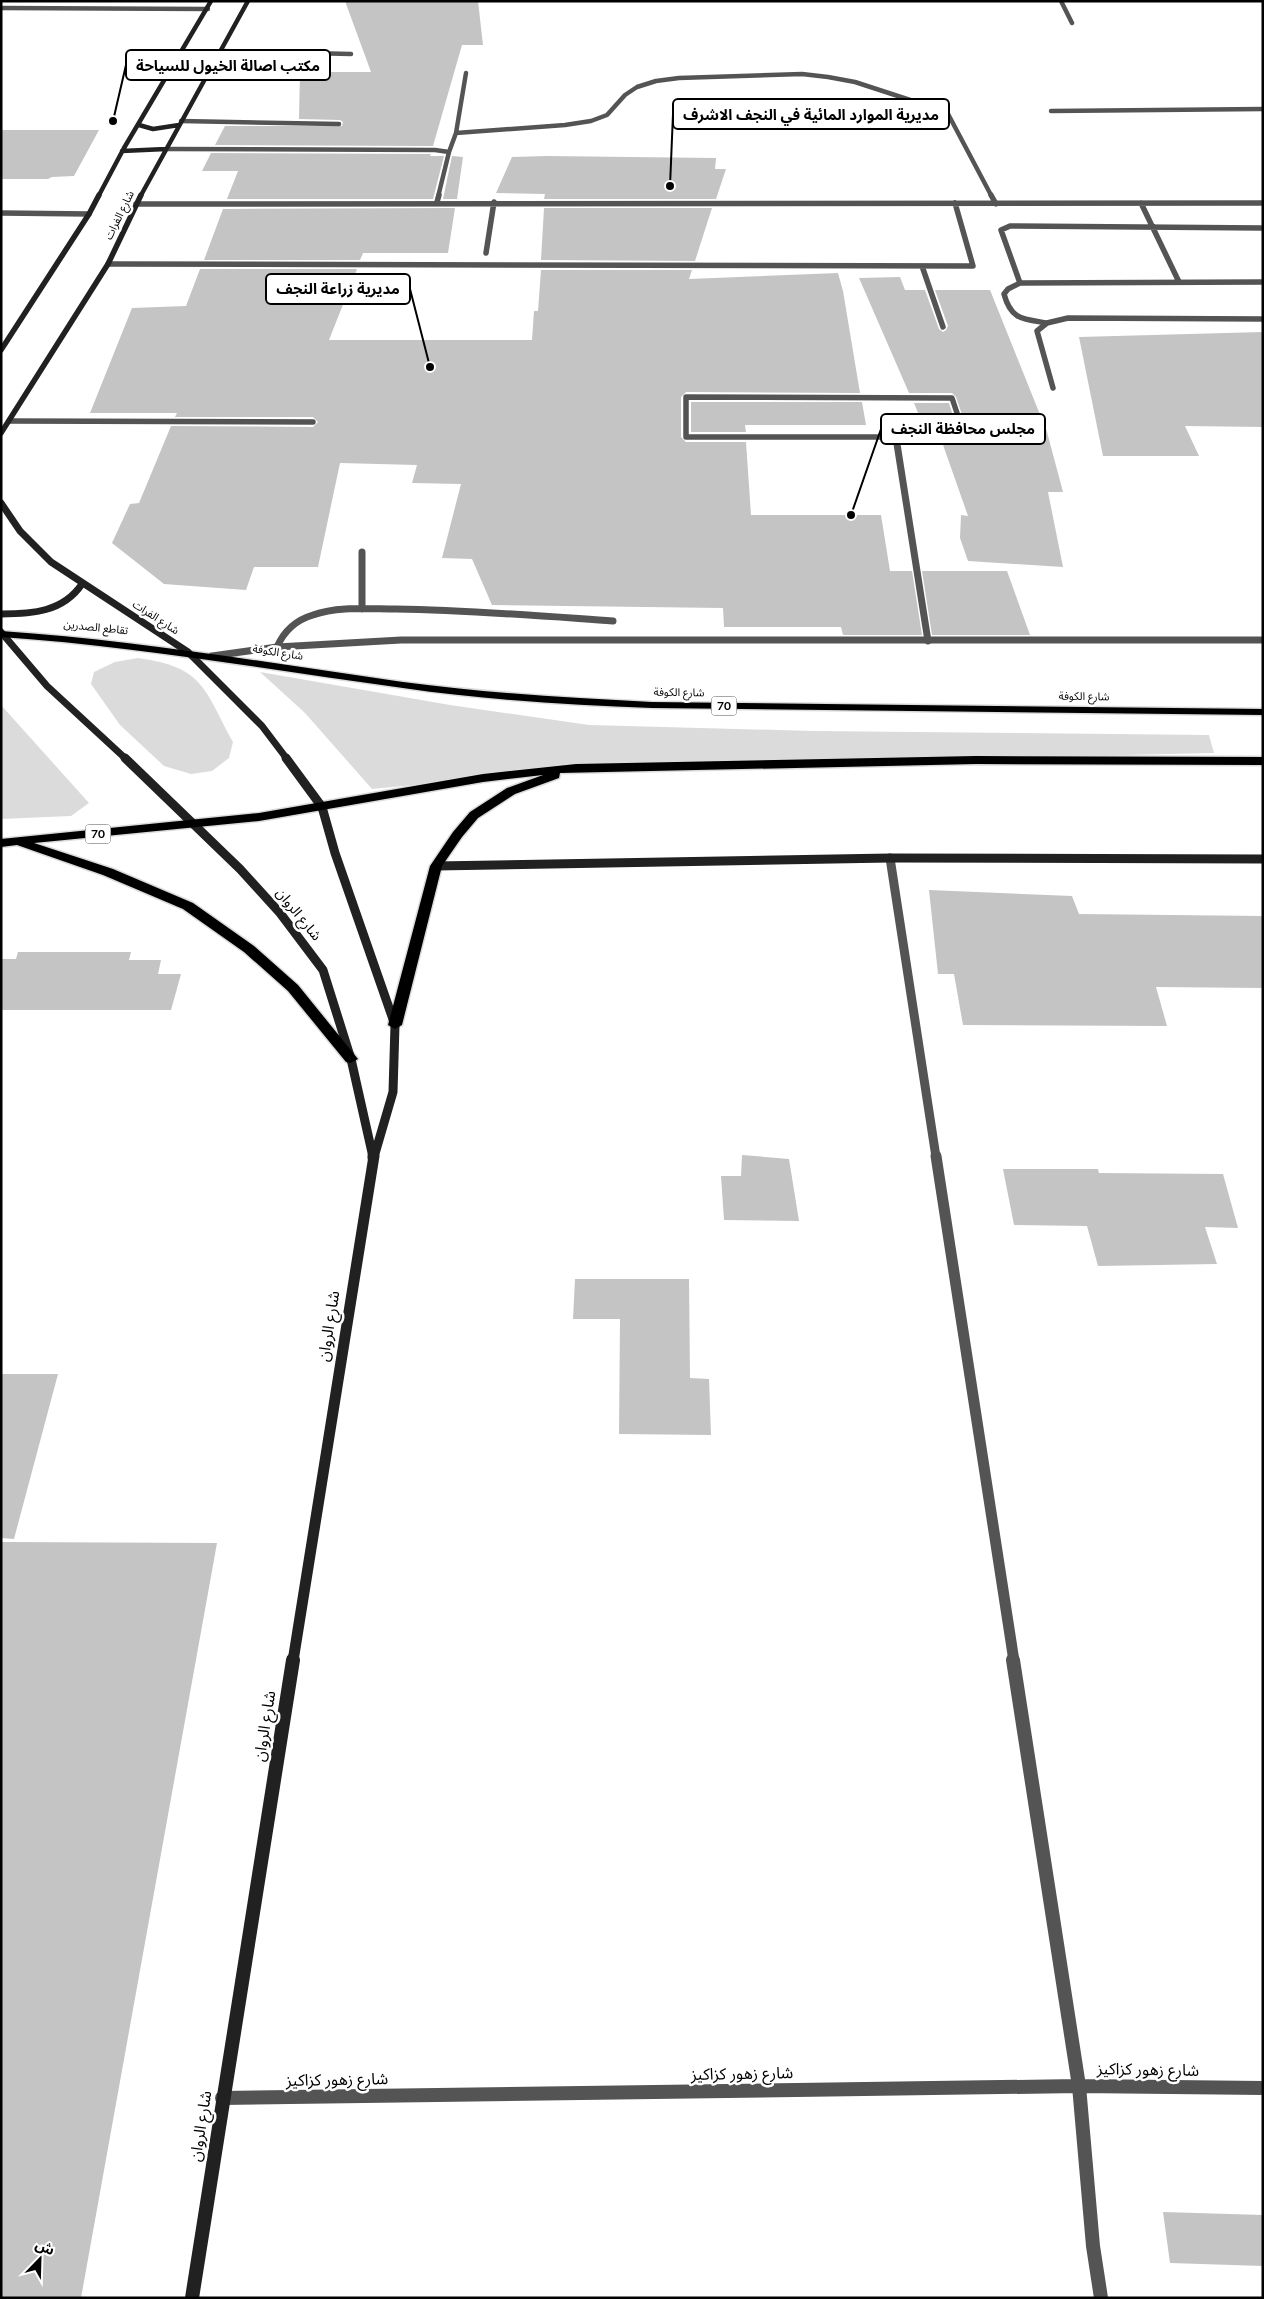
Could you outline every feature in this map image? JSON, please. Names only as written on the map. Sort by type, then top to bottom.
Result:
[{"type":"highway","name":"تقاطع الصدرين","points":[[2,634],[60,637],[188,652]]},
{"type":"highway","name":"شارع الكوفة","points":[[188,652],[404,685],[520,698],[600,703],[1263,712]]},
{"type":"highway","name":"70","points":[[1,843],[195,824],[322,808],[483,778],[576,768],[976,760],[1263,761]]},
{"type":"highway","points":[[395,1025],[436,866],[457,835],[474,815],[511,791],[576,768]]},
{"type":"highway","points":[[17,842],[108,872],[188,906],[249,949],[293,988],[351,1059]]},
{"type":"main road","name":"شارع الفرات","points":[[1,350],[89,214],[122,151],[212,1]]},
{"type":"main road","name":"شارع الفرات","points":[[1,433],[108,264],[136,204],[248,1]]},
{"type":"main road","points":[[139,125],[153,129],[180,123]]},
{"type":"main road","points":[[122,151],[166,149]]},
{"type":"main road","name":"شارع الفرات","points":[[1,503],[20,531],[51,562],[188,652],[262,726],[322,808]]},
{"type":"main road","points":[[1,614],[23,614],[58,605],[77,594],[82,584]]},
{"type":"main road","name":"شارع الروان","points":[[2,634],[47,686],[195,824],[280,913],[323,970],[351,1059],[373,1159]]},
{"type":"main road","name":"شارع الروان","points":[[192,2298],[222,2098],[373,1159],[393,1092],[395,1025],[335,853],[322,808]]},
{"type":"main road","points":[[436,866],[890,858],[1263,859]]},
{"type":"street","points":[[172,8],[176,1]]},
{"type":"street","points":[[1061,1],[1072,23]]},
{"type":"street","points":[[1,8],[208,9]]},
{"type":"street","points":[[220,51],[351,54]]},
{"type":"street","points":[[437,202],[449,152],[456,133],[466,73]]},
{"type":"street","points":[[456,133],[564,125],[591,121],[607,115],[625,95],[637,87],[656,81],[680,78],[802,74],[828,77],[855,82],[947,112],[996,204]]},
{"type":"street","points":[[1051,111],[1263,109]]},
{"type":"street","points":[[180,123],[339,124]]},
{"type":"street","points":[[166,149],[435,150],[449,152]]},
{"type":"street","points":[[136,204],[437,202],[1263,203]]},
{"type":"street","points":[[486,253],[494,202]]},
{"type":"street","points":[[108,264],[974,266],[955,203]]},
{"type":"street","points":[[1141,204],[1179,282]]},
{"type":"street","points":[[1,213],[89,214]]},
{"type":"street","points":[[1020,283],[1001,230],[1010,226],[1263,228]]},
{"type":"street","points":[[922,266],[942,327]]},
{"type":"street","points":[[1263,282],[1020,283],[1008,289],[1004,294],[1007,308],[1015,317],[1047,323],[1068,318],[1263,319]]},
{"type":"street","points":[[1047,323],[1037,331],[1053,388]]},
{"type":"street","points":[[686,397],[952,398],[965,437],[896,437],[686,437],[686,397]]},
{"type":"street","points":[[10,421],[313,422]]},
{"type":"street","points":[[896,437],[928,641]]},
{"type":"street","points":[[362,552],[362,609]]},
{"type":"street","points":[[277,647],[282,634],[297,622],[314,614],[362,609],[435,609],[614,621]]},
{"type":"street","points":[[212,656],[277,647],[357,642],[463,639],[1263,640]]},
{"type":"street","points":[[890,858],[1079,2086],[1093,2246],[1101,2298]]},
{"type":"street","name":"شارع زهور كزاكيز","points":[[222,2098],[1079,2086],[1263,2088]]},
{"type":"shaded area","points":[[138,658],[177,667],[199,684],[208,695],[233,742],[229,758],[212,771],[191,774],[164,766],[120,725],[91,684],[94,672],[115,662]]},
{"type":"shaded area","points":[[260,672],[450,705],[589,725],[814,731],[1209,735],[1214,753],[596,767],[372,789],[305,713]]},
{"type":"shaded area","points":[[1,705],[89,803],[71,816],[1,819]]},
{"type":"building","points":[[345,1],[478,1],[483,45],[462,45],[433,146],[215,145],[225,126],[342,126],[343,122],[340,120],[299,119],[300,72],[371,72]]},
{"type":"building","points":[[1,130],[99,130],[74,176],[52,177],[48,179],[1,179]]},
{"type":"building","points":[[211,153],[431,154],[430,156],[444,156],[433,199],[227,199],[238,171],[202,171]]},
{"type":"building","points":[[452,156],[463,157],[457,199],[443,199]]},
{"type":"building","points":[[512,157],[716,158],[715,169],[726,169],[716,199],[544,199],[545,194],[496,193]]},
{"type":"building","points":[[455,208],[448,253],[363,253],[360,260],[204,260],[223,209]]},
{"type":"building","points":[[544,208],[712,208],[695,261],[541,260]]},
{"type":"building","points":[[200,269],[357,269],[329,340],[532,340],[534,311],[538,311],[541,270],[692,270],[689,279],[838,273],[843,291],[860,393],[686,392],[681,397],[681,437],[686,442],[746,442],[751,515],[881,515],[890,571],[912,571],[922,635],[843,635],[841,627],[724,627],[723,608],[492,605],[472,559],[442,558],[461,484],[412,483],[417,465],[340,463],[318,567],[254,567],[246,590],[164,584],[112,543],[130,504],[139,503],[171,426],[313,427],[318,422],[313,417],[175,417],[177,413],[90,413],[132,308],[186,306]]},
{"type":"building","points":[[900,277],[905,290],[925,290],[939,329],[943,332],[948,326],[935,290],[990,290],[1047,432],[1063,492],[1048,492],[1063,567],[968,561],[960,538],[961,515],[968,516],[942,442],[965,442],[970,438],[956,397],[952,393],[909,393],[859,278]]},
{"type":"building","points":[[1263,332],[1263,427],[1185,426],[1199,456],[1103,456],[1079,337]]},
{"type":"building","points":[[691,402],[862,402],[866,425],[745,425],[746,432],[691,432]]},
{"type":"building","points":[[914,403],[949,403],[958,432],[938,432],[936,425],[923,425]]},
{"type":"building","points":[[922,571],[1007,571],[1030,635],[932,635]]},
{"type":"building","points":[[929,890],[1072,896],[1079,914],[1263,916],[1263,988],[1156,987],[1167,1026],[963,1025],[954,974],[938,974]]},
{"type":"building","points":[[18,952],[131,952],[129,960],[161,960],[158,974],[181,974],[171,1010],[1,1010],[1,959],[16,959]]},
{"type":"building","points":[[742,1155],[789,1159],[799,1221],[724,1220],[721,1176],[741,1176]]},
{"type":"building","points":[[1003,1169],[1098,1169],[1099,1173],[1223,1174],[1238,1228],[1205,1227],[1217,1264],[1098,1266],[1087,1226],[1014,1225]]},
{"type":"building","points":[[575,1279],[689,1279],[690,1378],[709,1379],[711,1435],[619,1434],[620,1319],[573,1319]]},
{"type":"building","points":[[1,1374],[58,1374],[14,1539],[1,1538]]},
{"type":"building","points":[[1,1542],[217,1543],[81,2298],[1,2298]]},
{"type":"building","points":[[1163,2212],[1263,2215],[1263,2266],[1170,2263]]},
{"type":"place","name":"مكتب اصالة الخيول للسياحة","points":[[113,121]]},
{"type":"place","name":"مديرية الموارد المائية في النجف الاشرف","points":[[670,186]]},
{"type":"place","name":"مديرية زراعة النجف","points":[[430,367]]},
{"type":"place","name":"مجلس محافظة النجف","points":[[851,515]]}]
